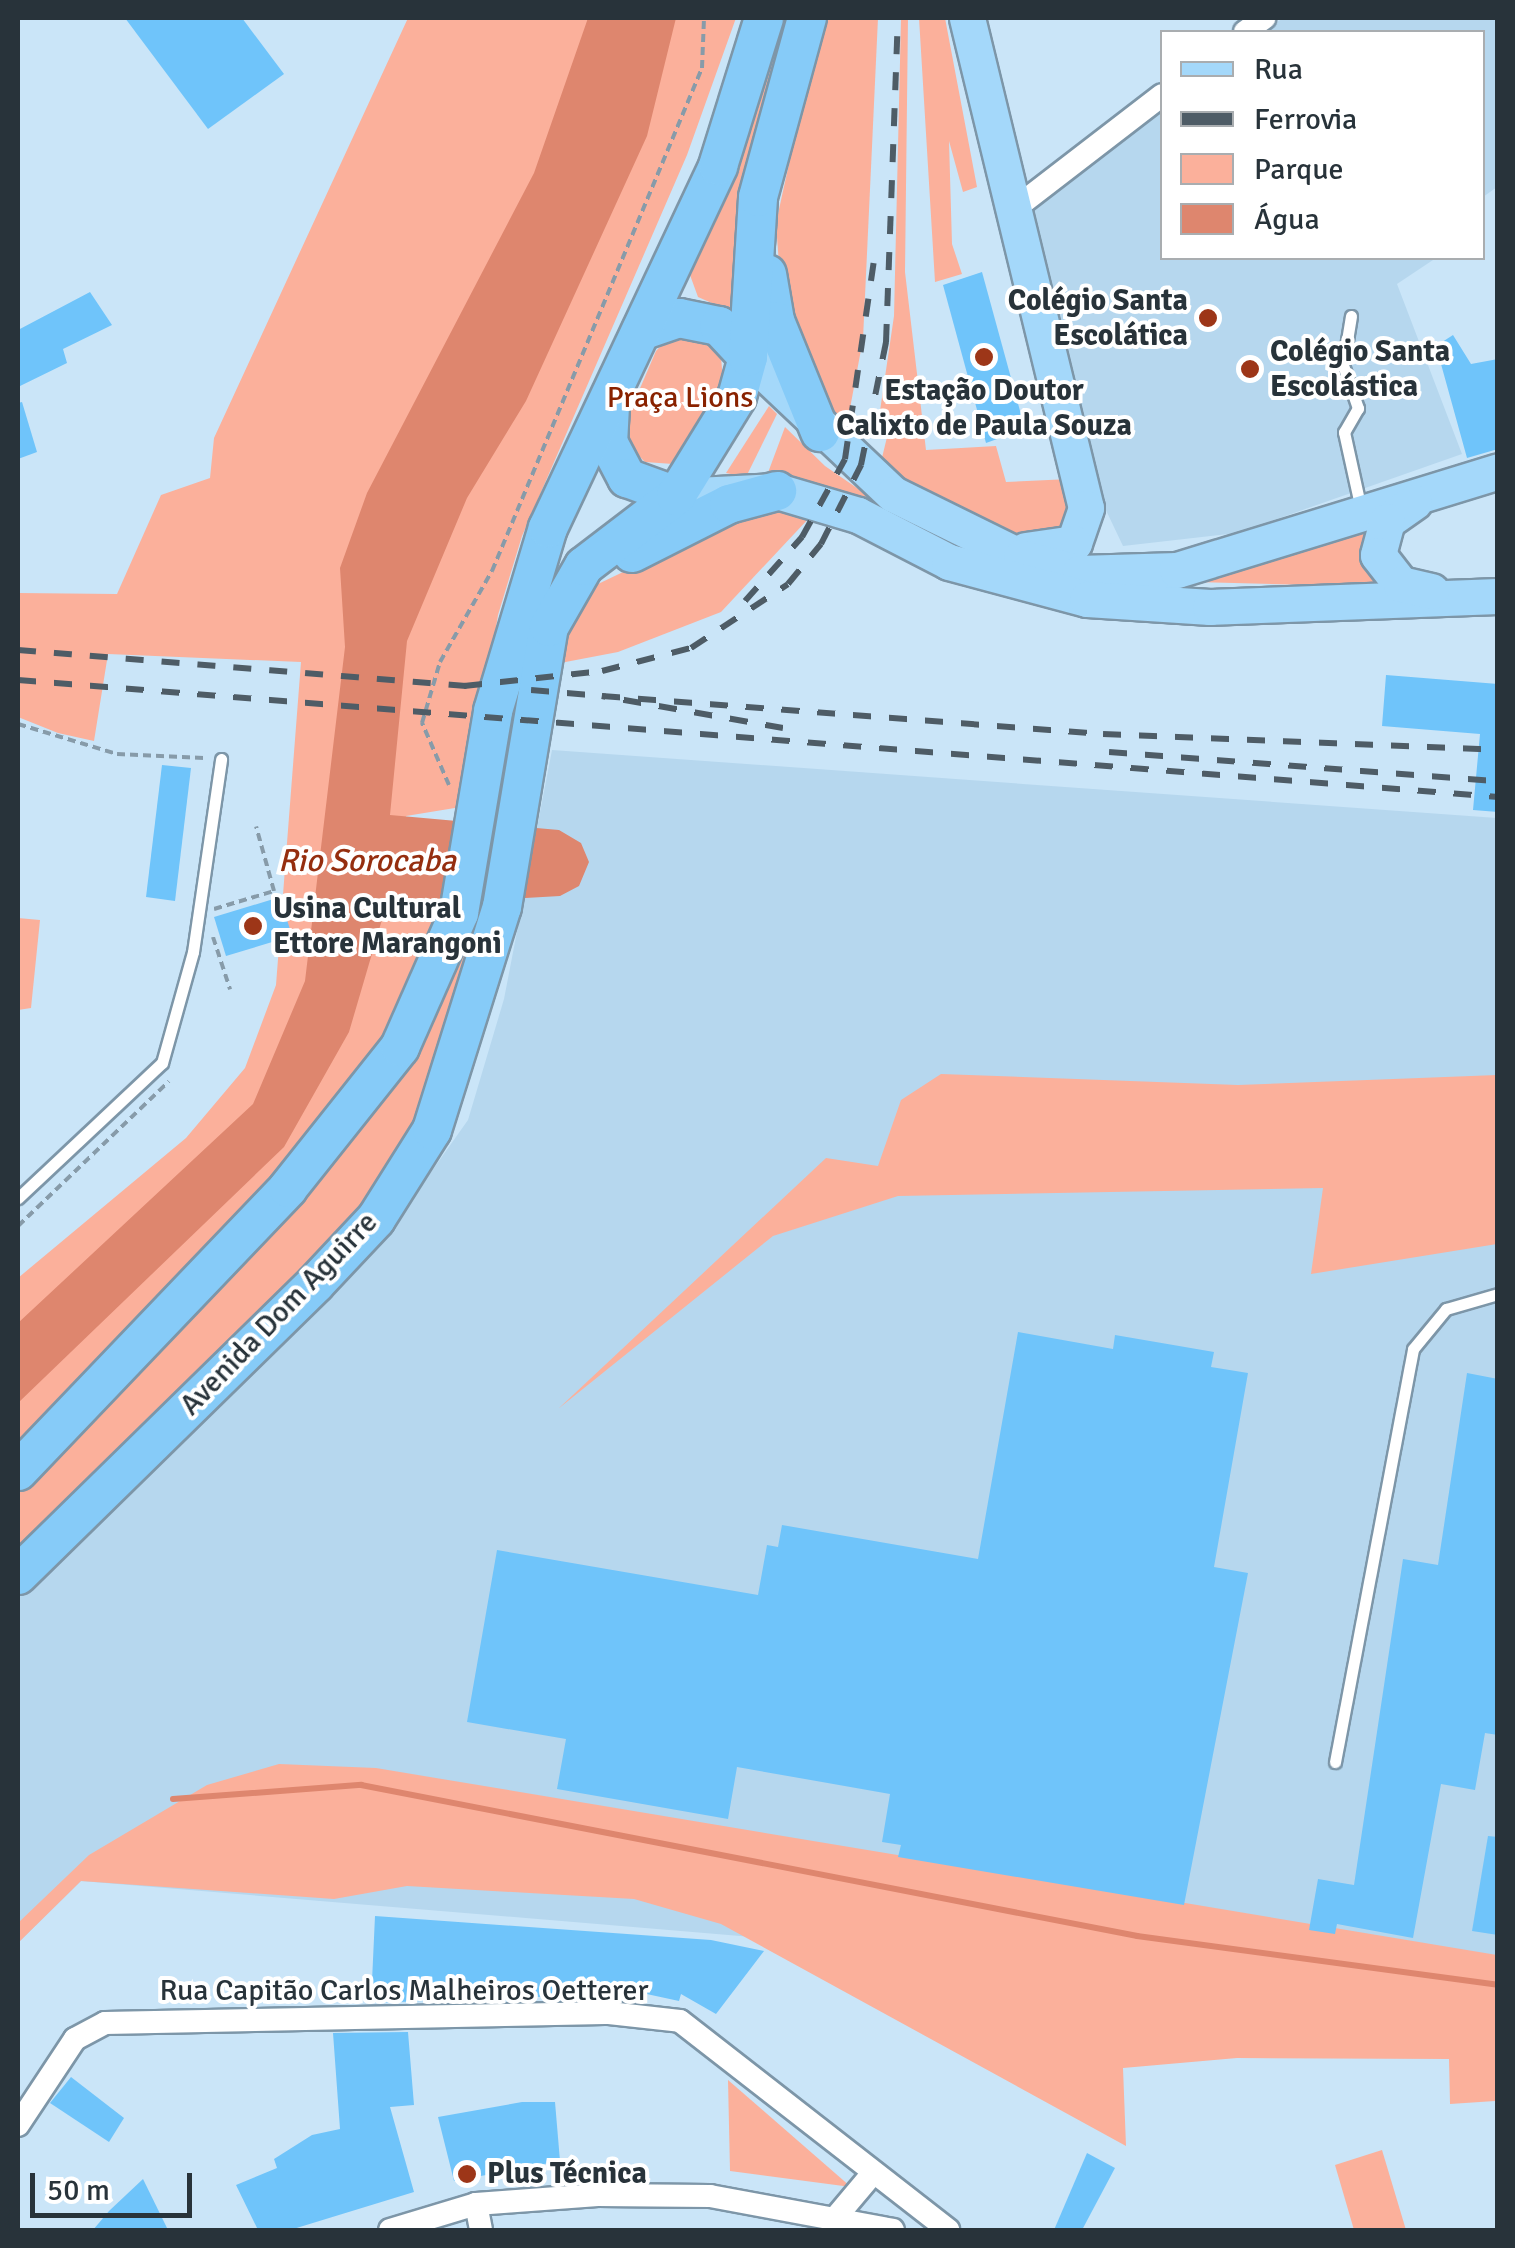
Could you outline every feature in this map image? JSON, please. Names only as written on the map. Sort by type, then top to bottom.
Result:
[{"type":"highway","points":[[493,712],[504,620],[552,472],[679,195],[742,18]]},
{"type":"highway","points":[[18,1470],[362,1104],[432,984],[459,914],[468,800],[548,528],[718,166],[764,18]]},
{"type":"highway","name":"Avenida Dom Aguirre","points":[[18,1575],[376,1219],[432,1130],[502,907],[549,627],[584,566],[676,496],[713,443],[748,357],[758,198],[807,18]]},
{"type":"highway","points":[[758,198],[775,321],[820,432]]},
{"type":"highway","points":[[641,331],[680,318],[719,326],[748,357]]},
{"type":"highway","points":[[610,399],[608,442],[627,478],[676,496]]},
{"type":"highway","points":[[549,627],[614,563],[728,504],[777,491]]},
{"type":"main road","points":[[966,18],[1008,213],[1086,508],[1074,543],[1055,552],[982,537]]},
{"type":"main road","points":[[748,357],[820,432],[893,494],[982,537],[1079,572],[1178,570],[1498,471]]},
{"type":"main road","points":[[676,496],[777,491],[858,515],[949,562],[1087,599],[1210,607],[1498,596]]},
{"type":"main road","points":[[1428,493],[1387,521],[1378,555],[1401,584],[1452,596]]},
{"type":"street","points":[[1008,213],[1160,97]]},
{"type":"street","name":"Rua Capitão Carlos Malheiros Oetterer","points":[[18,2124],[75,2040],[104,2024],[609,2013],[680,2021],[948,2230]]},
{"type":"street","points":[[836,2217],[872,2173]]},
{"type":"street","points":[[390,2230],[476,2204],[710,2196],[893,2230]]},
{"type":"street","points":[[476,2204],[482,2230]]},
{"type":"lane","points":[[1351,316],[1343,365],[1358,408],[1344,432],[1362,514]]},
{"type":"lane","points":[[18,1198],[162,1064],[194,952],[221,759]]},
{"type":"lane","points":[[1335,1762],[1413,1349],[1446,1309],[1498,1294]]},
{"type":"path","points":[[468,800],[422,723],[440,662],[492,571],[702,68],[704,18]]},
{"type":"path","points":[[18,724],[117,754],[221,759]]},
{"type":"path","points":[[206,912],[274,891],[256,826]]},
{"type":"path","points":[[207,902],[206,912],[230,988]]},
{"type":"shaded area","points":[[1283,18],[1497,18],[1497,187],[1485,196],[1485,30],[1266,30]]},
{"type":"shaded area","name":"Colégio Santa Escolástica","points":[[1160,109],[1160,260],[1433,260],[1397,284],[1462,454],[1237,533],[1123,546],[1103,504],[1031,206]]},
{"type":"shaded area","points":[[552,750],[1497,818],[1497,1999],[81,1881],[18,1943],[18,1593],[397,1220],[468,1120],[504,999]]},
{"type":"green space","points":[[408,18],[736,18],[687,155],[522,536],[498,615],[467,806],[406,816],[395,904],[451,901],[358,1090],[18,1450],[18,1278],[186,1138],[245,1068],[276,985],[301,662],[108,654],[94,741],[58,733],[18,717],[18,593],[117,594],[161,495],[210,478],[214,438]]},
{"type":"green space","points":[[778,18],[790,18],[730,311],[698,297],[690,275],[742,156]]},
{"type":"green space","points":[[821,18],[878,18],[863,339],[845,435],[827,426],[780,278],[776,223]]},
{"type":"green space","points":[[908,18],[905,272],[926,450],[996,446],[1006,482],[1070,479],[1067,527],[1012,538],[879,470],[888,433],[877,431],[894,316],[901,19]]},
{"type":"green space","points":[[919,18],[945,18],[977,187],[963,192],[949,141],[952,244],[962,274],[935,282]]},
{"type":"green space","name":"Praça Lions","points":[[673,333],[720,344],[724,394],[695,446],[673,464],[645,462],[630,447],[626,421],[656,351]]},
{"type":"green space","points":[[769,406],[777,414],[746,477],[726,473]]},
{"type":"green space","points":[[785,427],[825,466],[915,528],[766,478]]},
{"type":"green space","points":[[755,509],[810,517],[721,612],[618,652],[555,664],[575,609],[598,584]]},
{"type":"green space","points":[[1364,522],[1366,569],[1386,587],[1119,580]]},
{"type":"green space","points":[[473,900],[492,900],[422,1114],[354,1219],[18,1559],[18,1492],[65,1430],[304,1193]]},
{"type":"green space","points":[[18,918],[40,920],[31,1008],[18,1010]]},
{"type":"green space","points":[[941,1074],[1238,1085],[1497,1075],[1497,1244],[1311,1274],[1323,1188],[898,1196],[773,1236],[558,1409],[826,1158],[878,1166],[901,1100]]},
{"type":"green space","points":[[279,1764],[376,1768],[1497,1955],[1495,2101],[1450,2104],[1449,2059],[1237,2058],[1123,2068],[1126,2146],[721,1924],[634,1899],[407,1886],[334,1899],[81,1881],[18,1943],[18,1923],[89,1855],[207,1785]]},
{"type":"green space","points":[[728,2080],[851,2187],[730,2171]]},
{"type":"green space","points":[[1382,2150],[1406,2230],[1354,2230],[1335,2165]]},
{"type":"water","name":"Rio Sorocaba","points":[[588,18],[676,18],[647,136],[526,401],[467,498],[407,641],[390,815],[559,830],[581,843],[589,862],[579,886],[560,896],[386,906],[349,1032],[284,1147],[18,1403],[18,1323],[253,1104],[305,981],[345,647],[340,568],[367,493],[534,173]]},
{"type":"building","points":[[125,18],[242,18],[284,74],[208,129]]},
{"type":"building","name":"Estação Doutor Calixto de Paula Souza","points":[[982,272],[1025,429],[986,443],[943,285]]},
{"type":"building","points":[[90,292],[112,325],[63,349],[67,363],[18,387],[18,330]]},
{"type":"building","points":[[1453,335],[1471,364],[1498,359],[1498,449],[1467,458],[1436,346]]},
{"type":"building","points":[[22,402],[37,452],[18,459],[18,403]]},
{"type":"building","points":[[1386,675],[1498,684],[1498,812],[1473,810],[1480,734],[1382,726]]},
{"type":"building","points":[[162,765],[191,768],[175,901],[146,897]]},
{"type":"building","name":"Usina Cultural Ettore Marangoni","points":[[280,897],[292,936],[226,956],[214,917]]},
{"type":"building","points":[[1018,1332],[1113,1349],[1115,1335],[1214,1352],[1211,1367],[1248,1373],[1214,1567],[1248,1573],[1184,1905],[898,1857],[901,1845],[882,1842],[890,1794],[737,1767],[728,1819],[557,1789],[566,1739],[467,1722],[497,1550],[758,1595],[767,1545],[778,1547],[782,1525],[978,1559]]},
{"type":"building","points":[[1467,1373],[1498,1379],[1498,1735],[1485,1733],[1475,1790],[1441,1784],[1413,1938],[1337,1924],[1335,1934],[1309,1930],[1318,1879],[1354,1885],[1403,1559],[1438,1565]]},
{"type":"building","points":[[1488,1836],[1498,1837],[1498,1935],[1472,1931]]},
{"type":"building","points":[[375,1916],[711,1940],[764,1951],[716,2014],[681,1994],[679,2001],[642,1993],[371,2003]]},
{"type":"building","points":[[408,2032],[414,2105],[390,2107],[414,2192],[290,2230],[258,2230],[236,2185],[277,2168],[274,2159],[312,2135],[340,2129],[333,2033]]},
{"type":"building","points":[[71,2077],[124,2118],[109,2142],[50,2103]]},
{"type":"building","points":[[522,2102],[555,2102],[560,2161],[454,2181],[438,2117]]},
{"type":"building","points":[[1087,2153],[1115,2168],[1082,2230],[1054,2230]]},
{"type":"building","points":[[143,2179],[168,2230],[93,2230],[109,2211]]},
{"type":"waterway","points":[[173,1799],[361,1785],[1137,1936],[1498,1985]]},
{"type":"railway","points":[[464,686],[602,671],[691,648],[788,584],[821,544],[861,465],[886,342],[898,18]]},
{"type":"railway","points":[[745,601],[802,537],[845,459],[876,247]]},
{"type":"railway","points":[[18,650],[476,687]]},
{"type":"railway","points":[[18,680],[1498,797]]},
{"type":"railway","points":[[531,690],[602,696]]},
{"type":"railway","points":[[783,728],[602,696],[1103,734],[1498,750]]},
{"type":"railway","points":[[1109,752],[1498,781]]},
{"type":"place","name":"Colégio Santa Escolática","points":[[1208,318]]},
{"type":"place","name":"Estação Doutor Calixto de Paula Souza","points":[[984,357]]},
{"type":"place","name":"Colégio Santa Escolástica","points":[[1250,369]]},
{"type":"place","name":"Usina Cultural Ettore Marangoni","points":[[253,926]]},
{"type":"place","name":"Plus Técnica","points":[[467,2174]]}]
